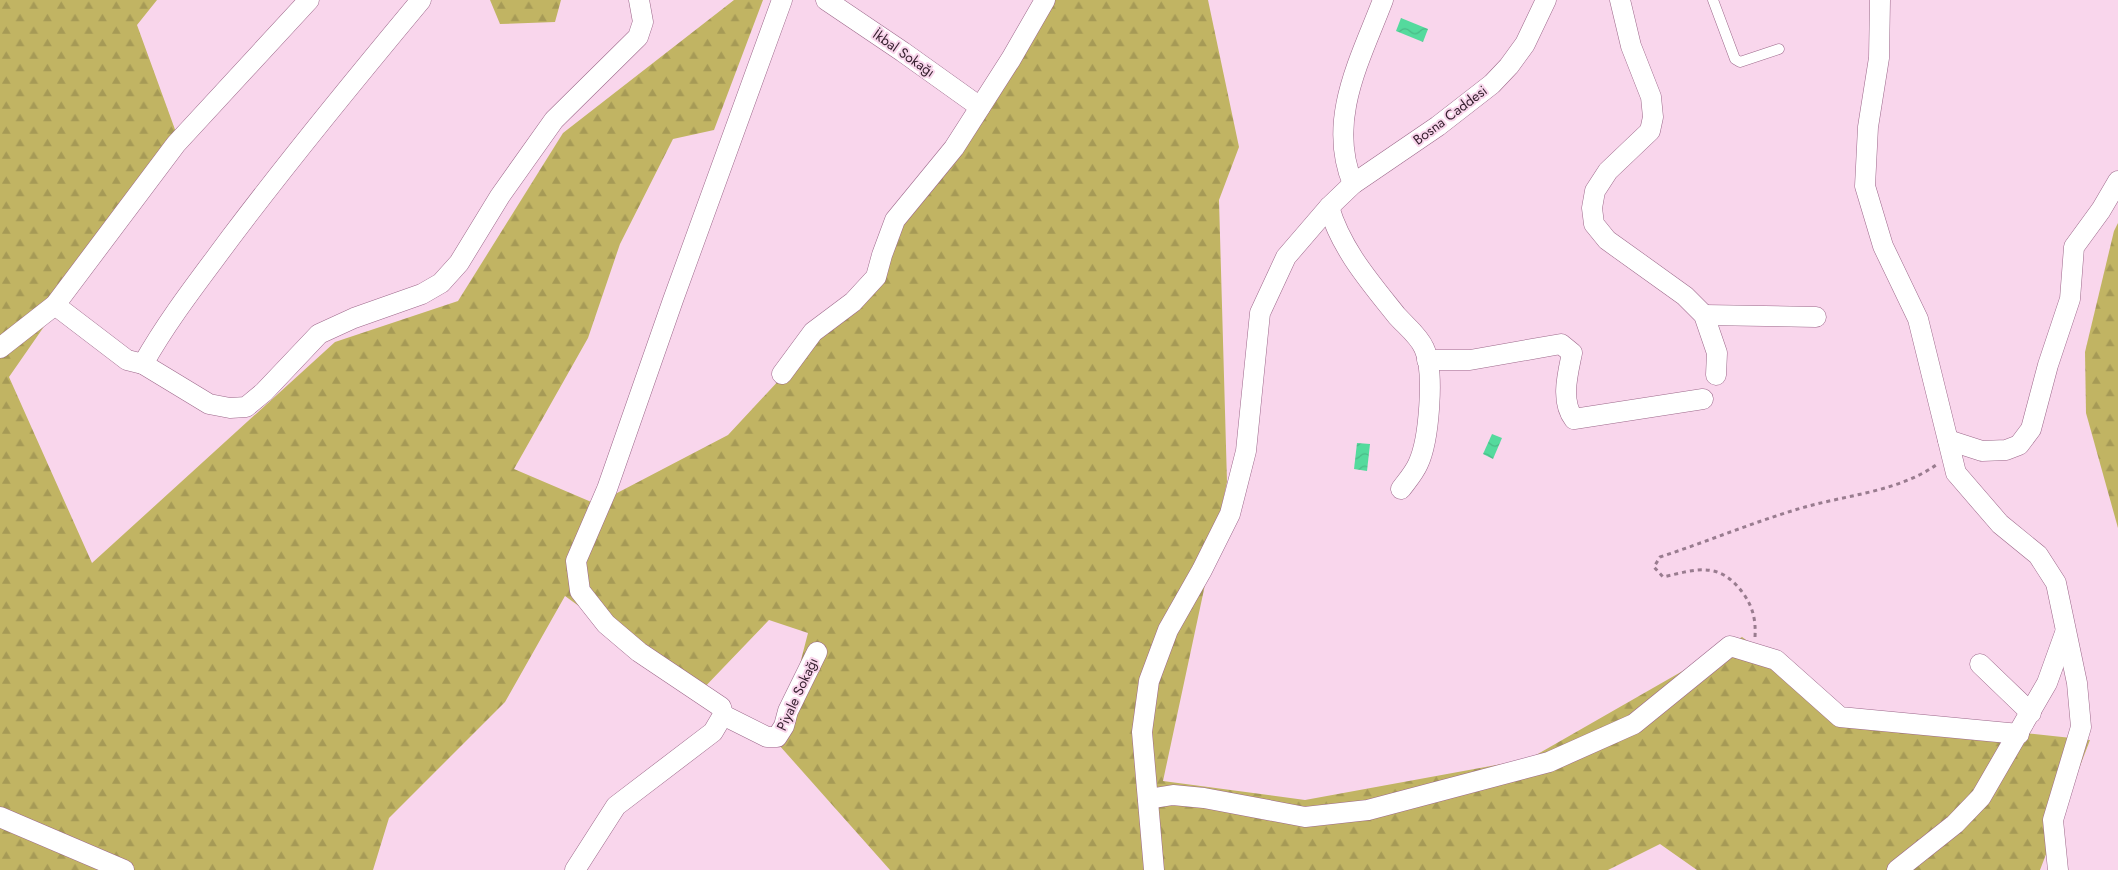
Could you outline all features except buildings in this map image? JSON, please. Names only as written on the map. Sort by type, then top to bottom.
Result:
[{"type":"street","points":[[0,348],[55,304],[176,144],[309,0]]},
{"type":"street","points":[[143,364],[164,326],[254,208],[336,103],[421,0]]},
{"type":"street","points":[[55,304],[113,351],[128,360],[143,364],[209,404],[230,408],[246,407],[264,392],[318,334],[422,294],[441,284],[459,263],[500,196],[554,120],[638,37],[643,22],[639,0]]},
{"type":"street","points":[[575,870],[616,806],[713,732],[723,716],[721,707],[639,652],[606,624],[580,591],[576,561],[607,489],[673,300],[782,0]]},
{"type":"street","name":"İkbal Sokağı","points":[[826,0],[980,107]]},
{"type":"street","points":[[782,374],[813,332],[853,302],[876,278],[895,220],[954,148],[1045,0]]},
{"type":"street","points":[[1353,184],[1347,169],[1344,144],[1346,107],[1356,66],[1384,0]]},
{"type":"street","name":"Bosna Caddesi","points":[[1154,870],[1142,732],[1150,681],[1168,630],[1202,570],[1230,514],[1246,451],[1260,313],[1286,257],[1329,207],[1353,184],[1438,126],[1492,84],[1509,66],[1525,44],[1546,0]]},
{"type":"street","points":[[1620,0],[1630,46],[1650,97],[1653,117],[1650,131],[1608,171],[1595,191],[1592,208],[1594,224],[1607,240],[1685,296],[1704,315],[1717,353],[1716,375]]},
{"type":"street","points":[[1880,0],[1879,58],[1868,127],[1865,186],[1883,246],[1918,319],[1956,472],[2000,524],[2038,555],[2056,583],[2077,683],[2081,727],[2053,820],[2058,870]]},
{"type":"street","points":[[1949,447],[1982,451],[2006,450],[2018,445],[2030,429],[2048,365],[2070,299],[2074,246],[2101,210],[2118,181]]},
{"type":"street","points":[[1329,207],[1333,223],[1354,261],[1424,347],[1429,372],[1429,414],[1423,449],[1418,464],[1401,489]]},
{"type":"street","points":[[1704,315],[1816,317]]},
{"type":"street","points":[[1427,360],[1470,360],[1561,344],[1572,353],[1566,384],[1569,412],[1574,418],[1703,399]]},
{"type":"street","points":[[1897,870],[1955,824],[1980,797],[2047,684],[2065,633]]},
{"type":"street","points":[[1148,799],[1173,795],[1204,798],[1305,817],[1368,810],[1549,762],[1634,724],[1730,646],[1776,660],[1840,717],[2019,734]]},
{"type":"street","name":"Piyale Sokağı","points":[[723,716],[767,737],[777,737],[784,726],[788,711],[816,652]]},
{"type":"street","points":[[1980,664],[2031,713]]},
{"type":"street","points":[[0,817],[124,870]]},
{"type":"lane","points":[[1713,0],[1736,59],[1740,62],[1779,49]]},
{"type":"path","points":[[1755,641],[1756,624],[1751,603],[1734,581],[1719,572],[1703,569],[1663,577],[1654,567],[1660,557],[1735,529],[1922,475],[1949,447]]},
{"type":"green space","points":[[0,0],[157,0],[137,25],[177,135],[9,377],[92,563],[335,342],[458,301],[563,133],[734,0],[763,0],[714,130],[673,139],[620,244],[588,338],[514,469],[596,504],[728,435],[860,293],[1044,0],[1208,0],[1239,147],[1219,200],[1227,482],[1163,781],[1305,800],[1529,759],[1742,637],[1849,714],[2090,740],[2040,870],[1697,870],[1660,844],[1608,870],[890,870],[779,745],[808,633],[769,620],[699,693],[565,596],[505,702],[389,818],[373,870],[0,870]]},
{"type":"green space","points":[[490,0],[561,0],[555,22],[500,24]]},
{"type":"green space","points":[[2118,223],[2118,528],[2086,413],[2085,352],[2114,231]]},
{"type":"water","points":[[1401,18],[1428,29],[1423,42],[1396,31]]},
{"type":"water","points":[[1492,434],[1502,438],[1493,459],[1483,454]]},
{"type":"water","points":[[1357,443],[1370,444],[1367,471],[1354,469]]}]
